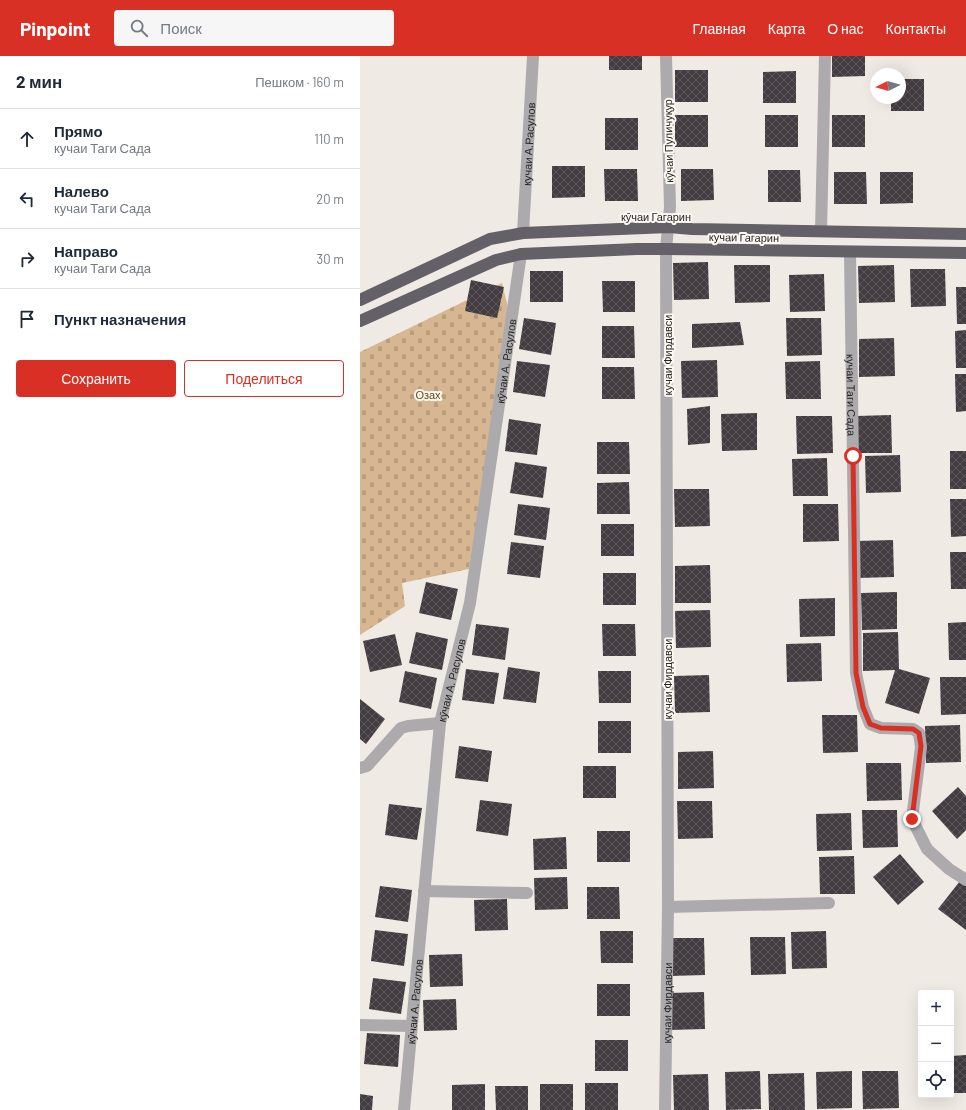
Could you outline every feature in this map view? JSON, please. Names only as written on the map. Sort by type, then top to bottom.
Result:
[{"type":"highway","name":"кӯчаи Гагарин","points":[[360,300],[490,239],[523,233],[669,227],[692,229],[966,234]]},
{"type":"highway","name":"кучаи Гагарин","points":[[521,254],[637,249],[966,253]]},
{"type":"highway","points":[[360,322],[496,260],[521,254]]},
{"type":"street","name":"кучаи А.Расулов","points":[[523,233],[533,56]]},
{"type":"street","name":"кӯчаи Пуличуқур","points":[[666,56],[670,207],[666,249]]},
{"type":"street","points":[[821,231],[825,56]]},
{"type":"street","name":"кучаи Фирдавси","points":[[665,1110],[668,907],[666,249]]},
{"type":"street","name":"кучаи Таги Сада","points":[[850,252],[856,673],[863,707],[870,724],[881,728],[913,729],[919,733],[921,746],[912,819],[927,849],[949,869],[966,880]]},
{"type":"street","name":"кӯчаи А. Расулов","points":[[404,1110],[440,723],[470,603],[521,254]]},
{"type":"street","points":[[360,768],[367,766],[401,728],[440,723]]},
{"type":"street","points":[[424,891],[527,893]]},
{"type":"street","points":[[668,907],[829,903]]},
{"type":"street","points":[[360,1025],[411,1026]]},
{"type":"green space","name":"Озах","points":[[502,283],[509,312],[469,569],[402,583],[405,606],[360,635],[360,352]]},
{"type":"building","points":[[609,56],[642,56],[642,70],[609,70]]},
{"type":"building","points":[[832,56],[865,56],[865,76],[832,77]]},
{"type":"building","points":[[675,70],[708,70],[708,102],[675,102]]},
{"type":"building","points":[[796,71],[796,103],[763,103],[763,72]]},
{"type":"building","points":[[906,79],[924,79],[924,111],[891,111],[891,104],[906,104]]},
{"type":"building","points":[[675,115],[708,115],[708,147],[675,147]]},
{"type":"building","points":[[765,115],[798,115],[798,147],[765,147]]},
{"type":"building","points":[[832,115],[865,115],[865,147],[832,147]]},
{"type":"building","points":[[605,118],[638,118],[638,150],[605,150]]},
{"type":"building","points":[[552,166],[585,166],[585,197],[552,198]]},
{"type":"building","points":[[604,169],[637,169],[638,201],[605,201]]},
{"type":"building","points":[[681,169],[713,169],[714,200],[681,201]]},
{"type":"building","points":[[768,170],[800,170],[801,202],[768,202]]},
{"type":"building","points":[[834,172],[866,172],[867,204],[834,204]]},
{"type":"building","points":[[880,172],[913,172],[913,203],[880,204]]},
{"type":"building","points":[[708,262],[709,299],[674,300],[673,263]]},
{"type":"building","points":[[734,265],[770,265],[770,302],[735,303]]},
{"type":"building","points":[[894,265],[895,302],[859,303],[858,266]]},
{"type":"building","points":[[910,269],[945,269],[946,306],[911,307]]},
{"type":"building","points":[[530,271],[563,271],[563,302],[530,302]]},
{"type":"building","points":[[824,274],[825,311],[790,312],[789,275]]},
{"type":"building","points":[[471,280],[504,287],[497,318],[465,311]]},
{"type":"building","points":[[602,281],[635,281],[635,312],[603,312]]},
{"type":"building","points":[[956,287],[966,287],[966,324],[957,324]]},
{"type":"building","points":[[524,318],[556,323],[551,355],[519,349]]},
{"type":"building","points":[[786,318],[821,318],[822,355],[787,356]]},
{"type":"building","points":[[740,322],[744,345],[692,348],[692,324]]},
{"type":"building","points":[[602,326],[634,326],[635,358],[602,358]]},
{"type":"building","points":[[966,330],[966,368],[956,368],[955,331]]},
{"type":"building","points":[[894,338],[895,376],[859,377],[859,339]]},
{"type":"building","points":[[717,360],[718,397],[682,398],[681,361]]},
{"type":"building","points":[[517,361],[550,365],[545,397],[513,392]]},
{"type":"building","points":[[820,361],[821,399],[786,399],[785,362]]},
{"type":"building","points":[[602,367],[634,367],[635,399],[602,399]]},
{"type":"building","points":[[955,374],[966,374],[966,411],[956,412]]},
{"type":"building","points":[[710,406],[710,443],[688,445],[687,409]]},
{"type":"building","points":[[757,413],[757,450],[722,451],[721,414]]},
{"type":"building","points":[[891,415],[892,453],[857,453],[856,416]]},
{"type":"building","points":[[796,416],[832,416],[833,453],[797,454]]},
{"type":"building","points":[[509,419],[541,424],[537,455],[505,451]]},
{"type":"building","points":[[597,442],[629,442],[630,474],[597,474]]},
{"type":"building","points":[[950,451],[966,451],[966,489],[950,489]]},
{"type":"building","points":[[900,455],[901,492],[866,493],[865,456]]},
{"type":"building","points":[[827,458],[828,496],[793,496],[792,459]]},
{"type":"building","points":[[515,462],[547,467],[543,498],[510,493]]},
{"type":"building","points":[[629,482],[630,514],[597,514],[597,483]]},
{"type":"building","points":[[674,489],[709,489],[710,526],[675,527]]},
{"type":"building","points":[[950,499],[966,499],[966,536],[951,537]]},
{"type":"building","points":[[518,504],[550,508],[546,540],[514,535]]},
{"type":"building","points":[[803,504],[838,504],[839,541],[803,542]]},
{"type":"building","points":[[601,524],[634,524],[634,556],[601,556]]},
{"type":"building","points":[[893,540],[894,577],[858,578],[857,541]]},
{"type":"building","points":[[511,542],[544,546],[540,578],[507,574]]},
{"type":"building","points":[[950,552],[966,552],[966,589],[951,589]]},
{"type":"building","points":[[710,565],[711,603],[675,603],[675,566]]},
{"type":"building","points":[[603,573],[636,573],[636,605],[603,605]]},
{"type":"building","points":[[426,582],[458,589],[451,620],[419,613]]},
{"type":"building","points":[[897,592],[897,629],[862,630],[861,593]]},
{"type":"building","points":[[835,598],[835,636],[800,637],[799,599]]},
{"type":"building","points":[[710,610],[711,647],[676,648],[675,611]]},
{"type":"building","points":[[966,622],[966,660],[949,660],[948,623]]},
{"type":"building","points":[[476,624],[509,628],[505,660],[472,655]]},
{"type":"building","points":[[602,624],[635,624],[636,656],[603,656]]},
{"type":"building","points":[[416,632],[448,639],[442,670],[409,663]]},
{"type":"building","points":[[898,632],[899,669],[930,678],[919,714],[885,703],[895,670],[863,671],[863,633]]},
{"type":"building","points":[[395,634],[402,665],[370,672],[363,641]]},
{"type":"building","points":[[821,643],[822,681],[787,682],[786,644]]},
{"type":"building","points":[[508,667],[540,672],[536,703],[503,699]]},
{"type":"building","points":[[466,669],[499,673],[494,704],[462,700]]},
{"type":"building","points":[[405,671],[437,678],[431,709],[399,702]]},
{"type":"building","points":[[598,671],[631,671],[631,703],[599,703]]},
{"type":"building","points":[[709,675],[710,712],[675,713],[674,676]]},
{"type":"building","points":[[940,677],[966,677],[966,714],[941,715]]},
{"type":"building","points":[[360,699],[385,719],[366,744],[360,739]]},
{"type":"building","points":[[822,715],[857,715],[858,752],[823,753]]},
{"type":"building","points":[[598,721],[631,721],[631,753],[598,753]]},
{"type":"building","points":[[960,725],[961,762],[926,763],[925,726]]},
{"type":"building","points":[[459,746],[492,751],[488,782],[455,778]]},
{"type":"building","points":[[713,751],[714,788],[678,789],[678,752]]},
{"type":"building","points":[[866,763],[901,763],[902,800],[867,801]]},
{"type":"building","points":[[583,766],[616,766],[616,798],[583,798]]},
{"type":"building","points":[[958,787],[966,796],[966,830],[957,839],[932,811]]},
{"type":"building","points":[[480,800],[512,804],[508,836],[476,831]]},
{"type":"building","points":[[677,801],[712,801],[713,838],[678,839]]},
{"type":"building","points":[[389,804],[422,808],[417,840],[385,835]]},
{"type":"building","points":[[862,810],[897,810],[898,847],[863,848]]},
{"type":"building","points":[[851,813],[852,850],[817,851],[816,814]]},
{"type":"building","points":[[597,831],[630,831],[630,862],[597,862]]},
{"type":"building","points":[[566,837],[567,869],[534,870],[533,839]]},
{"type":"building","points":[[900,854],[924,882],[898,905],[873,877]]},
{"type":"building","points":[[854,856],[855,894],[820,894],[819,857]]},
{"type":"building","points":[[567,877],[568,909],[535,910],[534,878]]},
{"type":"building","points":[[960,881],[966,886],[966,930],[938,909]]},
{"type":"building","points":[[380,886],[412,890],[408,922],[375,917]]},
{"type":"building","points":[[587,887],[619,887],[620,919],[587,919]]},
{"type":"building","points":[[507,899],[508,930],[475,931],[474,900]]},
{"type":"building","points":[[375,930],[408,934],[404,966],[371,961]]},
{"type":"building","points":[[600,931],[633,931],[633,963],[601,963]]},
{"type":"building","points":[[826,931],[827,968],[792,969],[791,932]]},
{"type":"building","points":[[750,937],[785,937],[786,974],[751,975]]},
{"type":"building","points":[[669,938],[704,938],[705,975],[670,976]]},
{"type":"building","points":[[462,954],[463,986],[430,987],[429,955]]},
{"type":"building","points":[[373,978],[406,982],[401,1014],[369,1009]]},
{"type":"building","points":[[597,984],[630,984],[630,1016],[597,1016]]},
{"type":"building","points":[[704,992],[705,1029],[670,1030],[669,993]]},
{"type":"building","points":[[456,999],[457,1030],[424,1031],[423,1000]]},
{"type":"building","points":[[367,1033],[400,1035],[398,1067],[364,1064]]},
{"type":"building","points":[[595,1040],[628,1040],[628,1071],[595,1071]]},
{"type":"building","points":[[966,1055],[966,1093],[954,1093],[954,1056]]},
{"type":"building","points":[[760,1071],[761,1109],[726,1110],[725,1072]]},
{"type":"building","points":[[852,1071],[852,1108],[817,1109],[816,1072]]},
{"type":"building","points":[[862,1071],[898,1071],[899,1108],[863,1109]]},
{"type":"building","points":[[804,1073],[805,1110],[769,1110],[768,1074]]},
{"type":"building","points":[[708,1074],[709,1110],[674,1110],[673,1075]]},
{"type":"building","points":[[585,1083],[618,1083],[618,1110],[585,1110]]},
{"type":"building","points":[[485,1084],[485,1110],[452,1110],[452,1085]]},
{"type":"building","points":[[540,1084],[573,1084],[573,1110],[540,1110]]},
{"type":"building","points":[[495,1086],[528,1086],[528,1110],[496,1110]]},
{"type":"building","points":[[360,1094],[373,1096],[372,1110],[360,1110]]},
{"type":"route","points":[[853,456],[856,673],[863,707],[870,724],[881,728],[913,729],[919,733],[921,746],[912,819]]}]
